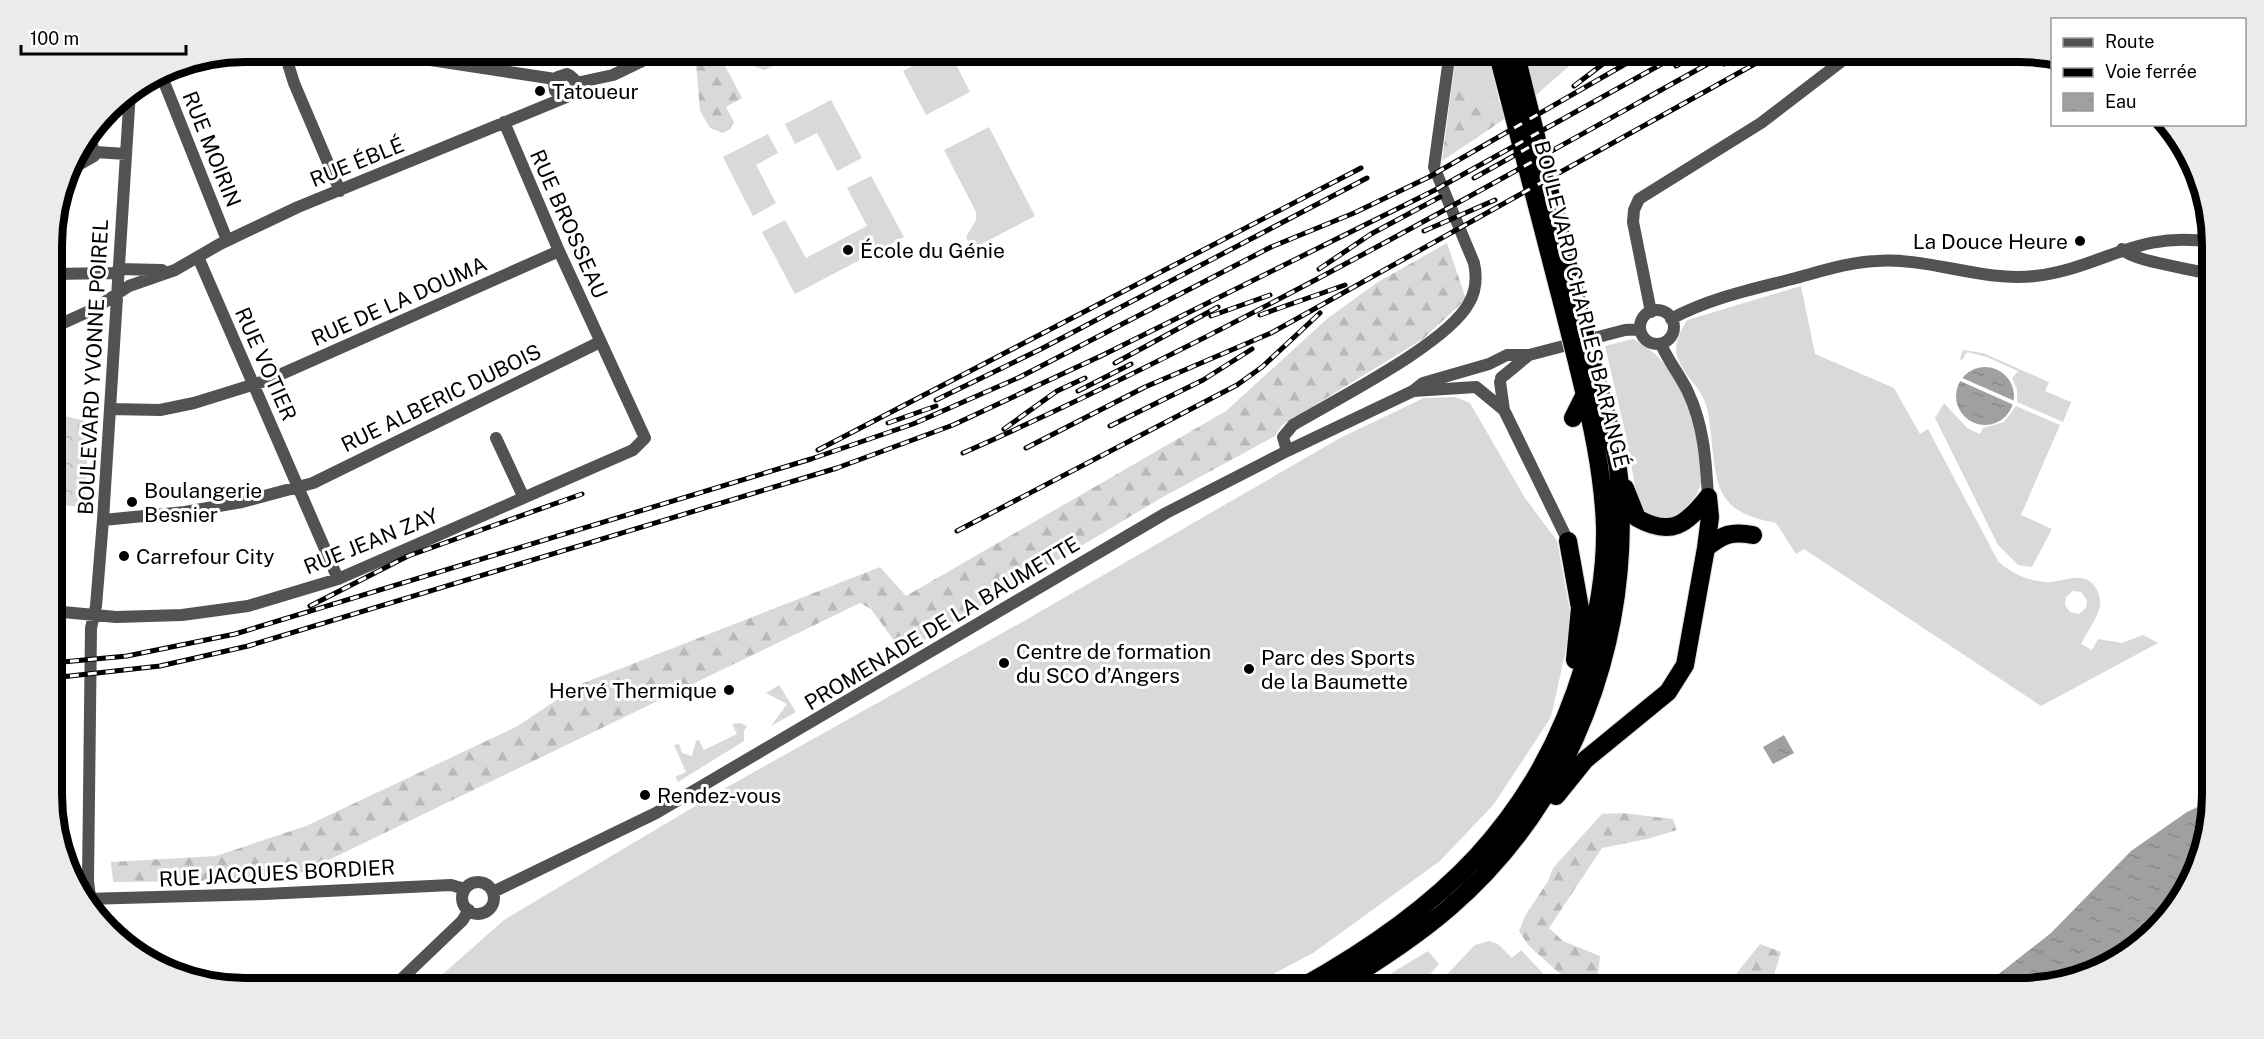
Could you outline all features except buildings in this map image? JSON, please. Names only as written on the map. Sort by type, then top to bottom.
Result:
[{"type":"highway","name":"BOULEVARD CHARLES BARANGÉ","points":[[1500,62],[1573,316]]},
{"type":"highway","name":"BOULEVARD CHARLES BARANGÉ","points":[[1351,977],[1401,945],[1450,907],[1504,851],[1539,806],[1562,768],[1581,726],[1609,640],[1618,590],[1621,550],[1618,475],[1573,316],[1517,62]]},
{"type":"highway","name":"BOULEVARD CHARLES BARANGÉ","points":[[1318,977],[1373,945],[1432,900],[1464,870],[1522,801],[1562,728],[1576,692],[1591,639],[1600,591],[1605,529],[1602,485],[1585,394],[1585,364]]},
{"type":"highway","points":[[1573,418],[1585,394]]},
{"type":"highway","points":[[1618,475],[1637,518],[1662,529],[1684,523],[1708,497]]},
{"type":"highway","points":[[1539,806],[1553,799],[1585,760],[1668,692],[1685,665],[1706,548],[1710,517],[1708,497]]},
{"type":"highway","points":[[1706,548],[1722,535],[1734,531],[1753,535]]},
{"type":"highway","points":[[1568,540],[1580,608],[1579,640],[1574,667],[1576,692]]},
{"type":"street","points":[[287,62],[294,83],[340,191]]},
{"type":"street","points":[[441,62],[555,80],[567,75],[576,83]]},
{"type":"street","points":[[576,83],[613,75],[640,62]]},
{"type":"street","points":[[1287,451],[1282,437],[1293,425],[1381,374],[1437,337],[1463,312],[1473,296],[1476,277],[1474,263],[1434,167],[1448,62]]},
{"type":"street","points":[[1651,312],[1633,222],[1634,210],[1639,200],[1761,123],[1841,62]]},
{"type":"street","points":[[555,80],[555,90],[564,96],[573,92],[576,83]]},
{"type":"street","name":"RUE MOIRIN","points":[[163,81],[227,240]]},
{"type":"street","name":"RUE ÉBLÉ","points":[[62,323],[94,309],[129,286],[170,271],[227,240],[564,96]]},
{"type":"street","name":"BOULEVARD YVONNE POIREL","points":[[87,888],[91,645],[103,520],[129,103]]},
{"type":"street","name":"RUE BROSSEAU","points":[[504,122],[559,251],[645,438]]},
{"type":"street","points":[[80,165],[92,159],[95,152],[91,144]]},
{"type":"street","points":[[95,152],[126,154]]},
{"type":"street","points":[[1671,319],[1746,291],[1831,269],[1877,261],[1920,264],[1984,275],[2017,277],[2051,273],[2145,243],[2171,238],[2202,241]]},
{"type":"street","points":[[2145,243],[2146,254],[2151,261]]},
{"type":"street","points":[[2122,249],[2126,254],[2202,273]]},
{"type":"street","name":"RUE DE LA DOUMA","points":[[110,409],[160,410],[194,403],[254,385],[559,251]]},
{"type":"street","name":"RUE VOTIER","points":[[198,257],[338,579]]},
{"type":"street","name":"RUE ÉBLÉ","points":[[62,274],[170,271]]},
{"type":"street","points":[[1651,312],[1662,312],[1671,319],[1672,334],[1661,344],[1649,343],[1640,329],[1642,318],[1651,312]]},
{"type":"street","name":"PROMENADE DE LA BAUMETTE","points":[[493,892],[656,813],[1166,513],[1287,451],[1413,391],[1423,383],[1490,364],[1507,355],[1529,355],[1625,330],[1640,329]]},
{"type":"street","name":"RUE ALBERIC DUBOIS","points":[[103,520],[185,512],[242,502],[313,483],[600,342]]},
{"type":"street","points":[[1661,344],[1688,392],[1698,419],[1706,452],[1708,497]]},
{"type":"street","name":"PROMENADE DE LA BAUMETTE","points":[[1413,391],[1496,389],[1501,380],[1529,355]]},
{"type":"street","points":[[1490,364],[1498,369],[1504,410],[1568,540]]},
{"type":"street","points":[[1476,368],[1473,379],[1480,389],[1504,410]]},
{"type":"street","points":[[496,438],[524,496]]},
{"type":"street","name":"RUE JEAN ZAY","points":[[62,612],[94,613],[116,617],[210,612],[248,606],[338,579],[633,450],[645,438]]},
{"type":"street","points":[[480,882],[488,885],[493,892],[494,901],[489,909],[481,914],[469,910],[463,900],[465,889],[472,884],[480,882]]},
{"type":"street","name":"RUE JACQUES BORDIER","points":[[94,899],[253,895],[451,885],[465,889]]},
{"type":"street","points":[[403,978],[462,921],[469,910]]},
{"type":"green space","points":[[696,62],[723,62],[742,98],[726,107],[734,122],[730,129],[723,133],[710,128],[700,111]]},
{"type":"green space","points":[[749,62],[781,63],[764,70],[751,65]]},
{"type":"green space","points":[[920,62],[955,62],[970,92],[926,115],[903,71]]},
{"type":"green space","points":[[1455,62],[1490,62],[1499,101],[1470,108],[1463,85],[1452,84]]},
{"type":"green space","points":[[1528,62],[1574,62],[1534,97]]},
{"type":"green space","points":[[1452,84],[1463,85],[1470,108],[1499,101],[1506,118],[1442,161]]},
{"type":"green space","points":[[831,100],[862,158],[837,171],[817,133],[795,144],[785,124]]},
{"type":"green space","points":[[989,127],[1035,216],[972,249],[966,237],[976,220],[976,212],[944,150]]},
{"type":"green space","points":[[768,134],[778,153],[756,165],[776,203],[753,216],[723,157]]},
{"type":"green space","points":[[871,176],[904,237],[795,294],[762,232],[785,220],[806,258],[867,226],[847,188]]},
{"type":"green space","points":[[1447,243],[1466,299],[1423,339],[1282,425],[1275,436],[1161,498],[903,653],[871,609],[860,603],[304,872],[229,881],[113,882],[111,862],[216,856],[306,826],[516,727],[581,684],[880,567],[906,596],[1226,411],[1328,318],[1378,282]]},
{"type":"green space","points":[[1801,286],[1815,354],[1894,388],[1920,434],[1928,429],[1998,561],[2013,572],[2031,580],[2051,582],[2079,578],[2091,582],[2096,588],[2100,597],[2099,611],[2081,644],[2092,650],[2098,639],[2122,643],[2143,635],[2158,643],[2041,706],[1804,549],[1796,554],[1776,523],[1740,511],[1724,496],[1716,475],[1705,402],[1680,364],[1676,350],[1677,342],[1687,320]],"holes":[[[2073,591],[2081,592],[2087,600],[2086,608],[2079,614],[2070,612],[2065,605],[2066,597]]]},
{"type":"green space","points":[[1633,339],[1648,348],[1661,360],[1682,390],[1698,443],[1702,472],[1700,485],[1695,497],[1672,520],[1653,519],[1638,502],[1626,436],[1605,346]]},
{"type":"green space","points":[[1963,350],[1983,353],[2049,382],[2045,391],[2071,402],[2063,422],[2017,402],[2017,390],[2012,378],[2018,371],[1987,357],[1967,352],[1962,360],[1960,359]]},
{"type":"green space","name":"Parc des Sports de la Baumette","points":[[1455,397],[1470,403],[1525,498],[1557,541],[1572,622],[1551,717],[1494,804],[1440,861],[1313,953],[1267,977],[438,978],[504,920],[729,786],[1024,621],[1340,438],[1424,398]]},
{"type":"green space","points":[[1944,403],[1967,428],[1980,434],[1983,428],[2004,422],[2016,406],[2060,425],[2021,515],[2052,529],[2032,567],[2018,565],[1998,545],[1935,418]]},
{"type":"green space","points":[[62,415],[90,422],[84,508],[62,505]]},
{"type":"green space","points":[[779,685],[796,712],[771,726],[787,704],[766,693]]},
{"type":"green space","points":[[740,723],[747,726],[744,731],[744,741],[678,782],[675,777],[686,772],[674,745],[679,744],[682,753],[692,756],[696,741],[699,740],[704,750],[737,734],[732,724]]},
{"type":"green space","points":[[1622,813],[1673,819],[1677,830],[1602,848],[1549,928],[1563,941],[1600,956],[1599,977],[1564,977],[1529,946],[1519,931],[1525,916],[1548,881],[1553,868],[1602,814]]},
{"type":"green space","points":[[1489,941],[1498,944],[1512,958],[1521,950],[1547,977],[1444,977],[1475,945]]},
{"type":"green space","points":[[1760,944],[1781,952],[1773,977],[1734,977]]},
{"type":"green space","points":[[1428,951],[1439,964],[1427,977],[1385,977]]},
{"type":"water","points":[[1985,367],[1996,369],[2006,375],[2012,385],[2014,396],[2012,407],[2006,417],[1996,423],[1985,425],[1974,423],[1964,417],[1958,407],[1956,396],[1958,385],[1964,375],[1974,369]]},
{"type":"water","points":[[1784,735],[1794,753],[1773,764],[1763,747]]},
{"type":"water","points":[[2202,805],[2199,830],[2189,864],[2165,906],[2131,940],[2111,953],[2078,968],[2031,977],[1995,977],[2051,933],[2131,851],[2187,812]]},
{"type":"pier","points":[[1960,377],[2017,402],[2016,406],[1958,380]]},
{"type":"railway","points":[[1574,86],[1606,62]]},
{"type":"railway","points":[[62,662],[127,656],[235,634],[811,459],[913,424],[1020,377],[1271,247],[1354,213],[1429,177],[1629,62]]},
{"type":"railway","points":[[62,677],[160,666],[248,646],[837,468],[953,425],[1105,354],[1435,190],[1665,62]]},
{"type":"railway","points":[[1676,66],[1683,62]]},
{"type":"railway","points":[[963,453],[1159,361],[1352,261],[1711,62]]},
{"type":"railway","points":[[1724,64],[1728,62]]},
{"type":"railway","points":[[1026,448],[1145,387],[1271,333],[1758,62]]},
{"type":"railway","points":[[1474,178],[1542,140]]},
{"type":"railway","points":[[818,450],[1361,168]]},
{"type":"railway","points":[[936,400],[1041,349],[1367,178]]},
{"type":"railway","points":[[1319,269],[1371,234],[1440,197]]},
{"type":"railway","points":[[1424,231],[1495,200]]},
{"type":"railway","points":[[1260,315],[1345,285]]},
{"type":"railway","points":[[1211,316],[1270,295]]},
{"type":"railway","points":[[1115,363],[1218,307]]},
{"type":"railway","points":[[957,531],[1237,385],[1262,367],[1320,313]]},
{"type":"railway","points":[[1110,426],[1203,380],[1252,349]]},
{"type":"railway","points":[[1078,391],[1131,364]]},
{"type":"railway","points":[[1004,429],[1057,391],[1085,378]]},
{"type":"railway","points":[[888,423],[936,406]]},
{"type":"railway","points":[[310,606],[408,556],[582,494]]},
{"type":"place","name":"Tatoueur","points":[[540,91]]},
{"type":"place","name":"La Douce Heure","points":[[2080,241]]},
{"type":"place","name":"École du Génie","points":[[848,250]]},
{"type":"place","name":"Boulangerie Besnier","points":[[132,502]]},
{"type":"place","name":"Carrefour City","points":[[124,556]]},
{"type":"place","name":"Centre de formation du SCO d’Angers","points":[[1004,663]]},
{"type":"place","name":"Parc des Sports de la Baumette","points":[[1249,669]]},
{"type":"place","name":"Hervé Thermique","points":[[729,690]]},
{"type":"place","name":"Rendez-vous","points":[[645,795]]}]
